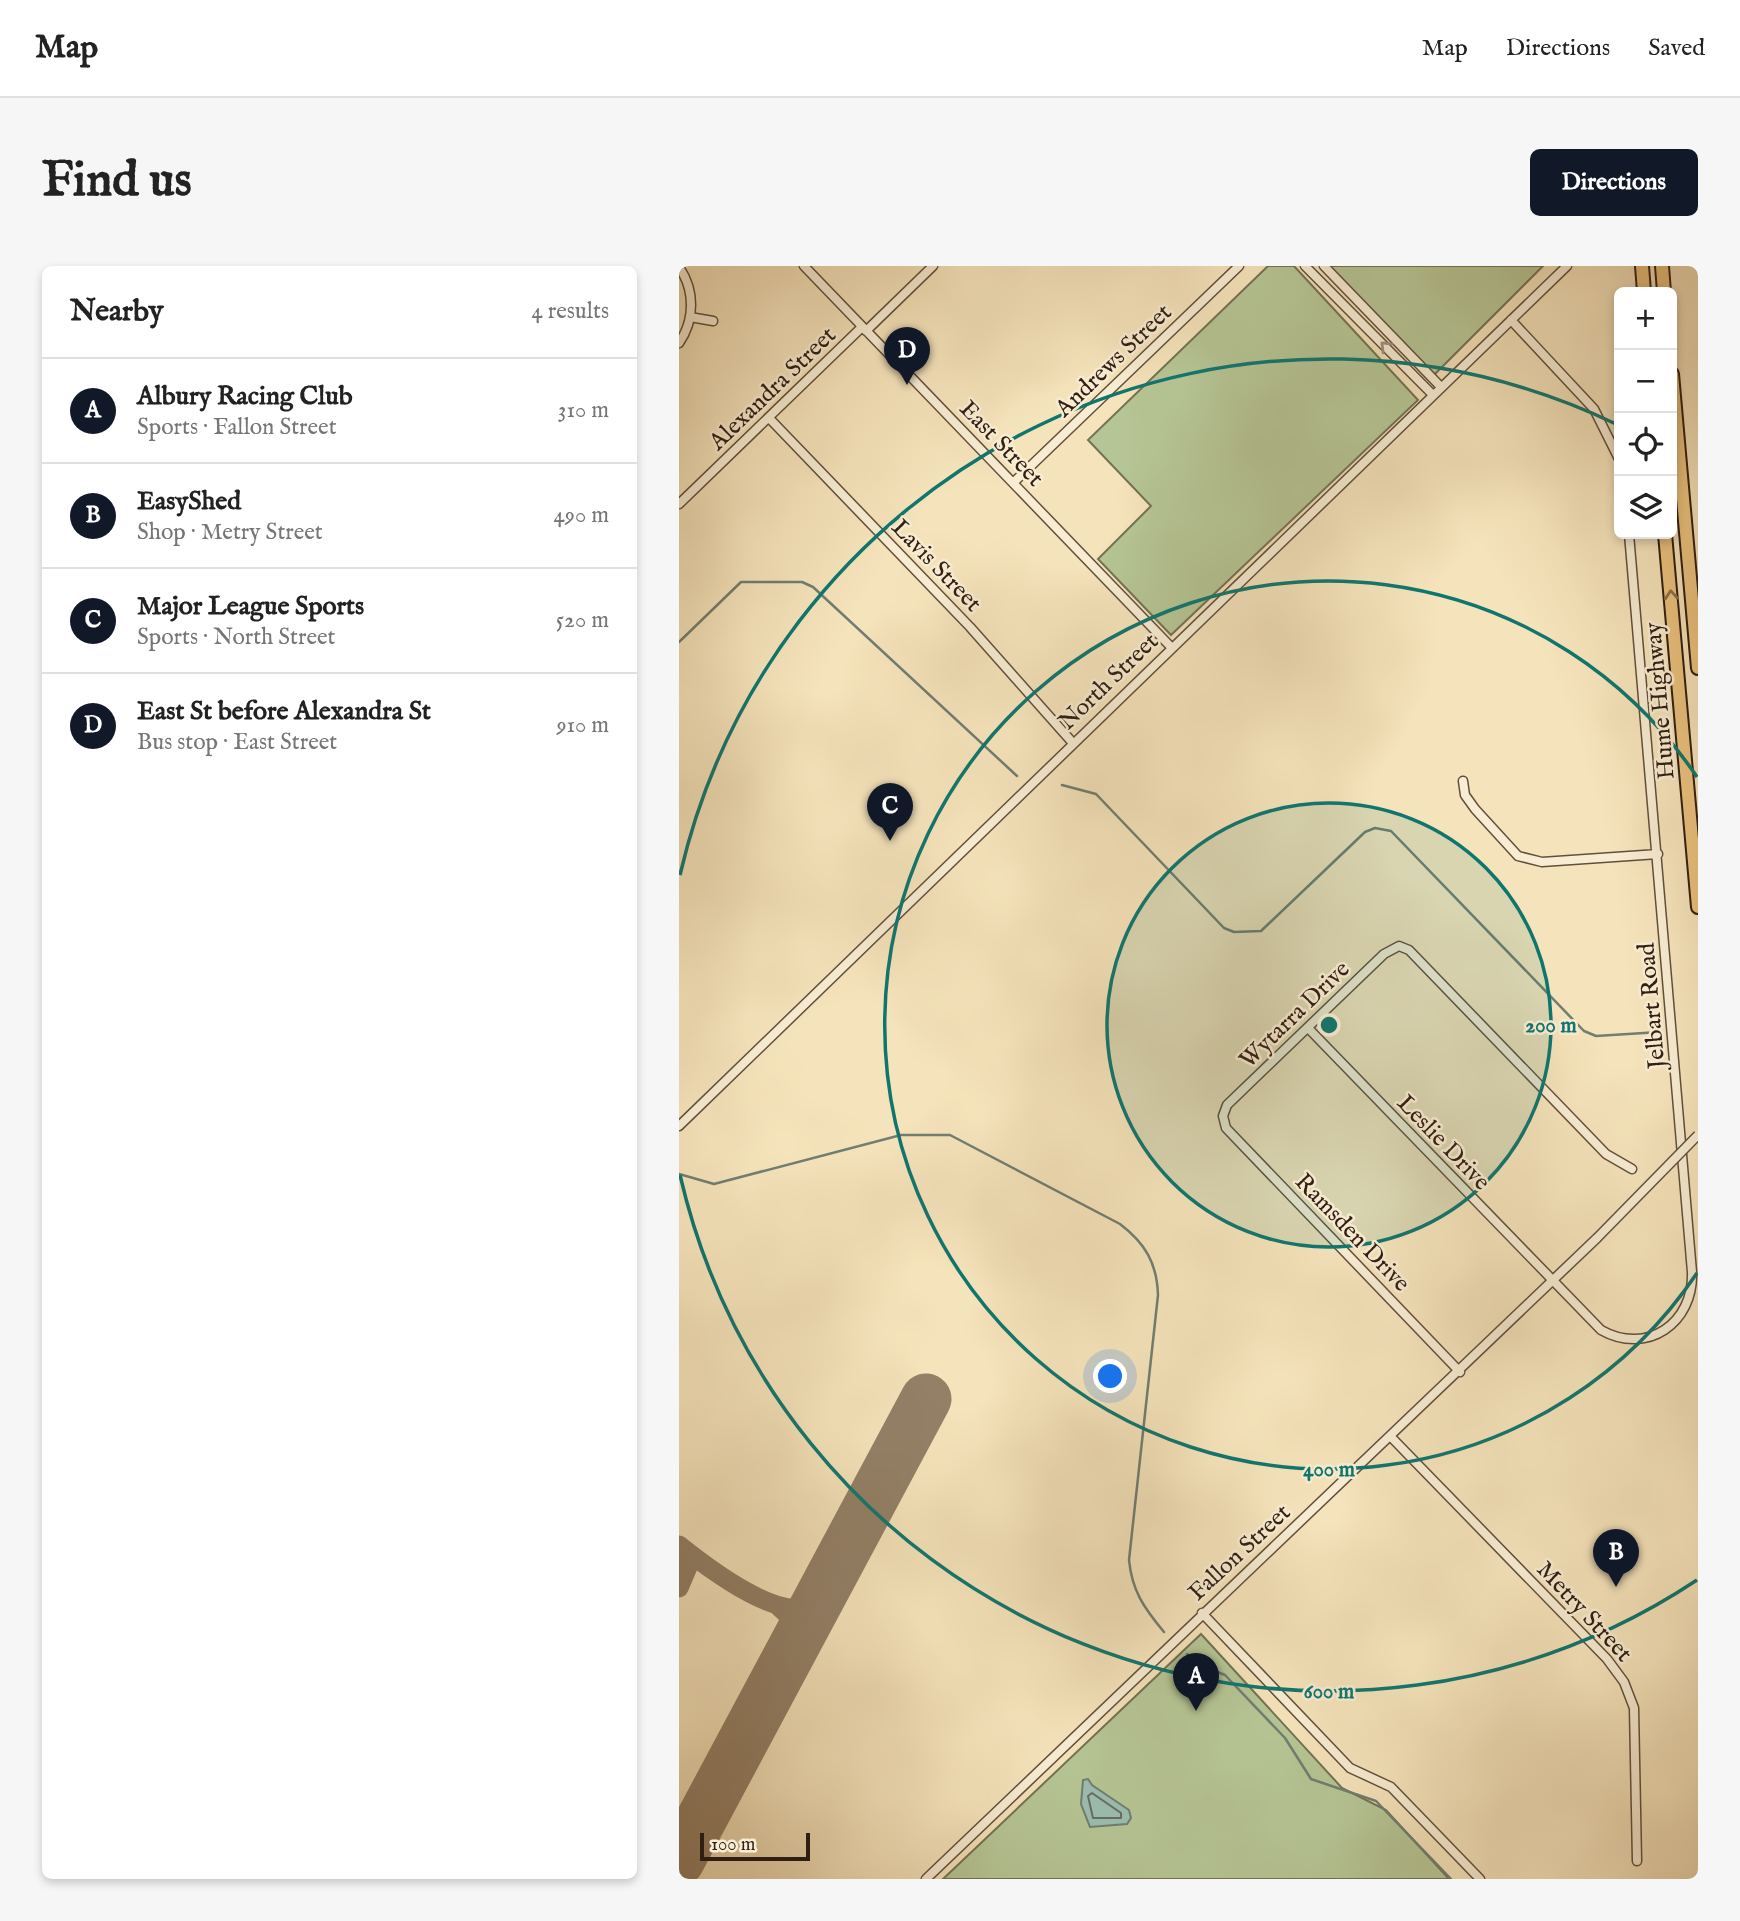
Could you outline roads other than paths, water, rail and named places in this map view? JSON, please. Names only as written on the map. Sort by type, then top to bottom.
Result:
[{"type":"highway","points":[[1641,266],[1643,287]]},
{"type":"highway","points":[[1662,266],[1664,287]]},
{"type":"highway","name":"Hume Highway","points":[[1676,476],[1698,668]]},
{"type":"highway","name":"Hume Highway","points":[[1665,539],[1698,907]]},
{"type":"street","name":"East Street","points":[[804,266],[1171,647]]},
{"type":"street","name":"Alexandra Street","points":[[679,505],[933,266]]},
{"type":"street","name":"Andrews Street","points":[[1014,482],[1239,266]]},
{"type":"street","points":[[1305,266],[1433,395]]},
{"type":"street","points":[[1324,266],[1441,387]]},
{"type":"street","name":"North Street","points":[[679,1126],[1072,742],[1567,266]]},
{"type":"street","points":[[679,267],[691,292],[690,317],[679,343]]},
{"type":"street","points":[[690,317],[713,321]]},
{"type":"street","points":[[1511,320],[1594,409],[1614,449]]},
{"type":"street","name":"Lavis Street","points":[[769,418],[970,627],[1072,742]]},
{"type":"street","name":"Jelbart Road","points":[[1552,1283],[1601,1330],[1623,1339],[1649,1338],[1667,1329],[1684,1312],[1691,1295],[1692,1261],[1629,539]]},
{"type":"street","points":[[1463,781],[1465,795],[1475,809],[1518,856],[1542,862],[1658,854]]},
{"type":"street","name":"Wytarra Drive","points":[[1223,1116],[1227,1105],[1384,954],[1399,946],[1409,950],[1606,1154],[1632,1169]]},
{"type":"street","name":"Leslie Drive","points":[[1308,1028],[1552,1283]]},
{"type":"street","name":"Ramsden Drive","points":[[1223,1116],[1226,1128],[1460,1371]]},
{"type":"street","name":"Fallon Street","points":[[926,1879],[1202,1613],[1392,1438],[1598,1238],[1698,1135]]},
{"type":"street","name":"Metry Street","points":[[1392,1438],[1607,1658],[1624,1682],[1634,1708],[1637,1861]]},
{"type":"street","points":[[1202,1613],[1350,1768],[1391,1787],[1481,1879]]},
{"type":"water","points":[[1088,1779],[1092,1785],[1129,1810],[1131,1818],[1127,1824],[1090,1827],[1081,1804],[1083,1780]]},
{"type":"waterway","points":[[679,642],[741,582],[802,582],[813,587],[1017,776]]},
{"type":"waterway","points":[[1062,785],[1096,794],[1224,928],[1234,932],[1261,931],[1365,832],[1375,828],[1391,831],[1584,1031],[1596,1036],[1660,1032]]},
{"type":"waterway","points":[[679,1174],[714,1184],[901,1135],[950,1135],[1129,1231],[1143,1246],[1152,1263],[1158,1295],[1129,1560],[1140,1599],[1164,1632]]},
{"type":"waterway","points":[[1187,1654],[1200,1665],[1225,1675],[1285,1738],[1311,1779],[1376,1801],[1451,1879]]},
{"type":"place","name":"East St before Alexandra St","points":[[907,385]]},
{"type":"place","name":"Major League Sports","points":[[890,841]]},
{"type":"place","name":"EasyShed","points":[[1616,1587]]},
{"type":"place","name":"Albury Racing Club","points":[[1196,1711]]}]
